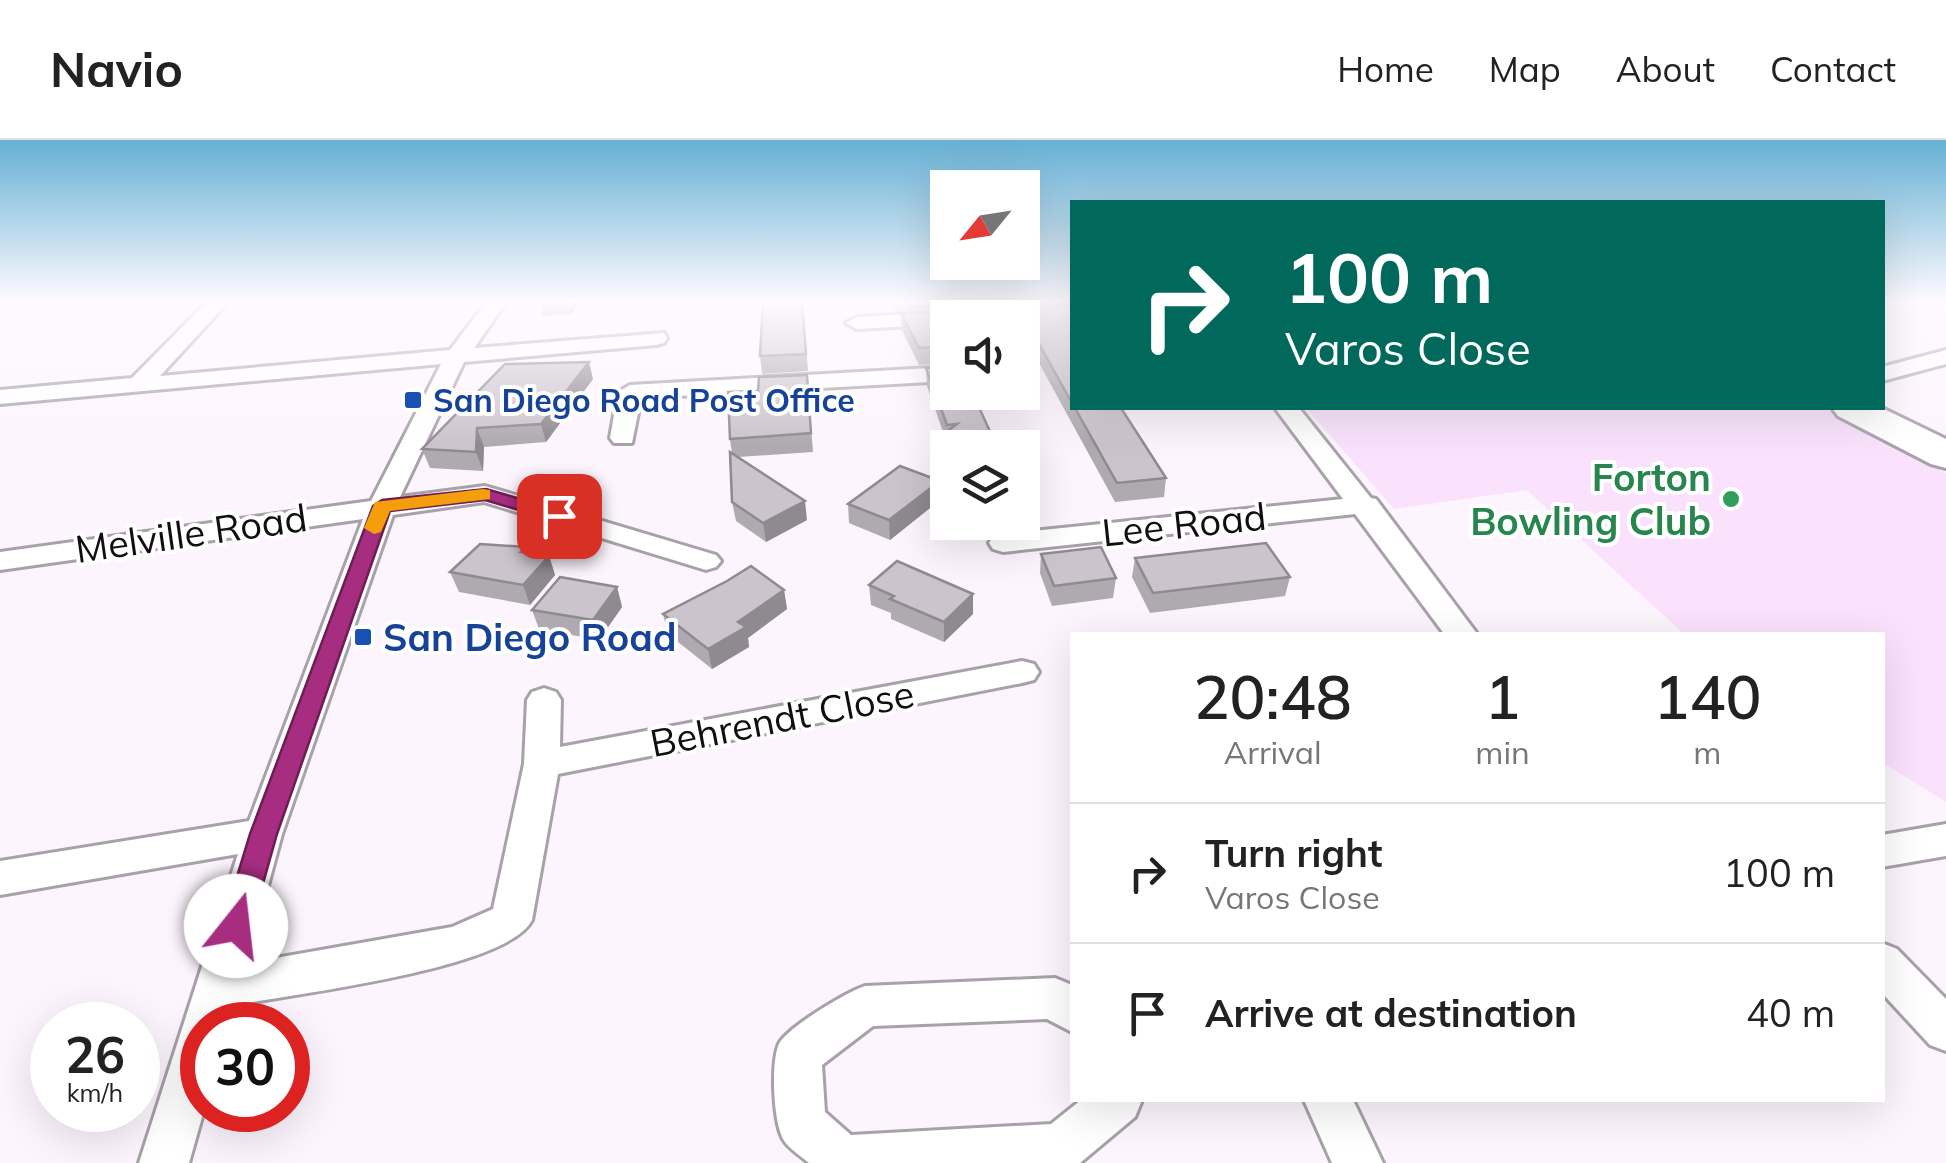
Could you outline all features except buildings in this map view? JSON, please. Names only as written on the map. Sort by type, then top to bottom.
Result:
[{"type":"main road","points":[[1856,410],[1946,455]]},
{"type":"street","points":[[140,382],[172,349]]},
{"type":"street","points":[[213,1002],[264,834],[382,506],[463,349]]},
{"type":"street","points":[[0,397],[549,349]]},
{"type":"street","points":[[623,438],[630,392],[825,349]]},
{"type":"street","points":[[881,349],[930,367]]},
{"type":"street","points":[[1885,373],[1946,356]]},
{"type":"street","points":[[1289,410],[1366,505],[1460,632]]},
{"type":"street","name":"Melville Road","points":[[0,561],[486,494],[706,561]]},
{"type":"street","name":"Lee Road","points":[[1003,543],[1366,505]]},
{"type":"street","name":"Behrendt Close","points":[[542,764],[1022,672]]},
{"type":"street","points":[[228,1002],[457,944],[510,920],[542,764],[544,700]]},
{"type":"street","points":[[0,878],[264,834]]},
{"type":"street","points":[[1885,851],[1946,840]]},
{"type":"street","points":[[1885,965],[1946,1030]]},
{"type":"street","points":[[1070,1010],[1055,998],[865,1006],[798,1055],[801,1124],[843,1160],[1060,1148],[1116,1102]]},
{"type":"street","points":[[1329,1102],[1358,1163]]},
{"type":"street","points":[[164,1163],[180,1110]]},
{"type":"shaded area","points":[[1308,410],[1827,410],[1946,473],[1946,802],[1885,764],[1885,632],[1682,632],[1527,490],[1394,509]]},
{"type":"slow traffic","points":[[374,528],[382,506],[483,495]]},
{"type":"place","name":"San Diego Road Post Office","points":[[413,400]]},
{"type":"place","name":"Forton Bowling Club","points":[[1731,499]]},
{"type":"place","name":"San Diego Road","points":[[363,637]]},
{"type":"route","points":[[236,926],[264,834],[382,506],[486,494],[559,516]]}]
